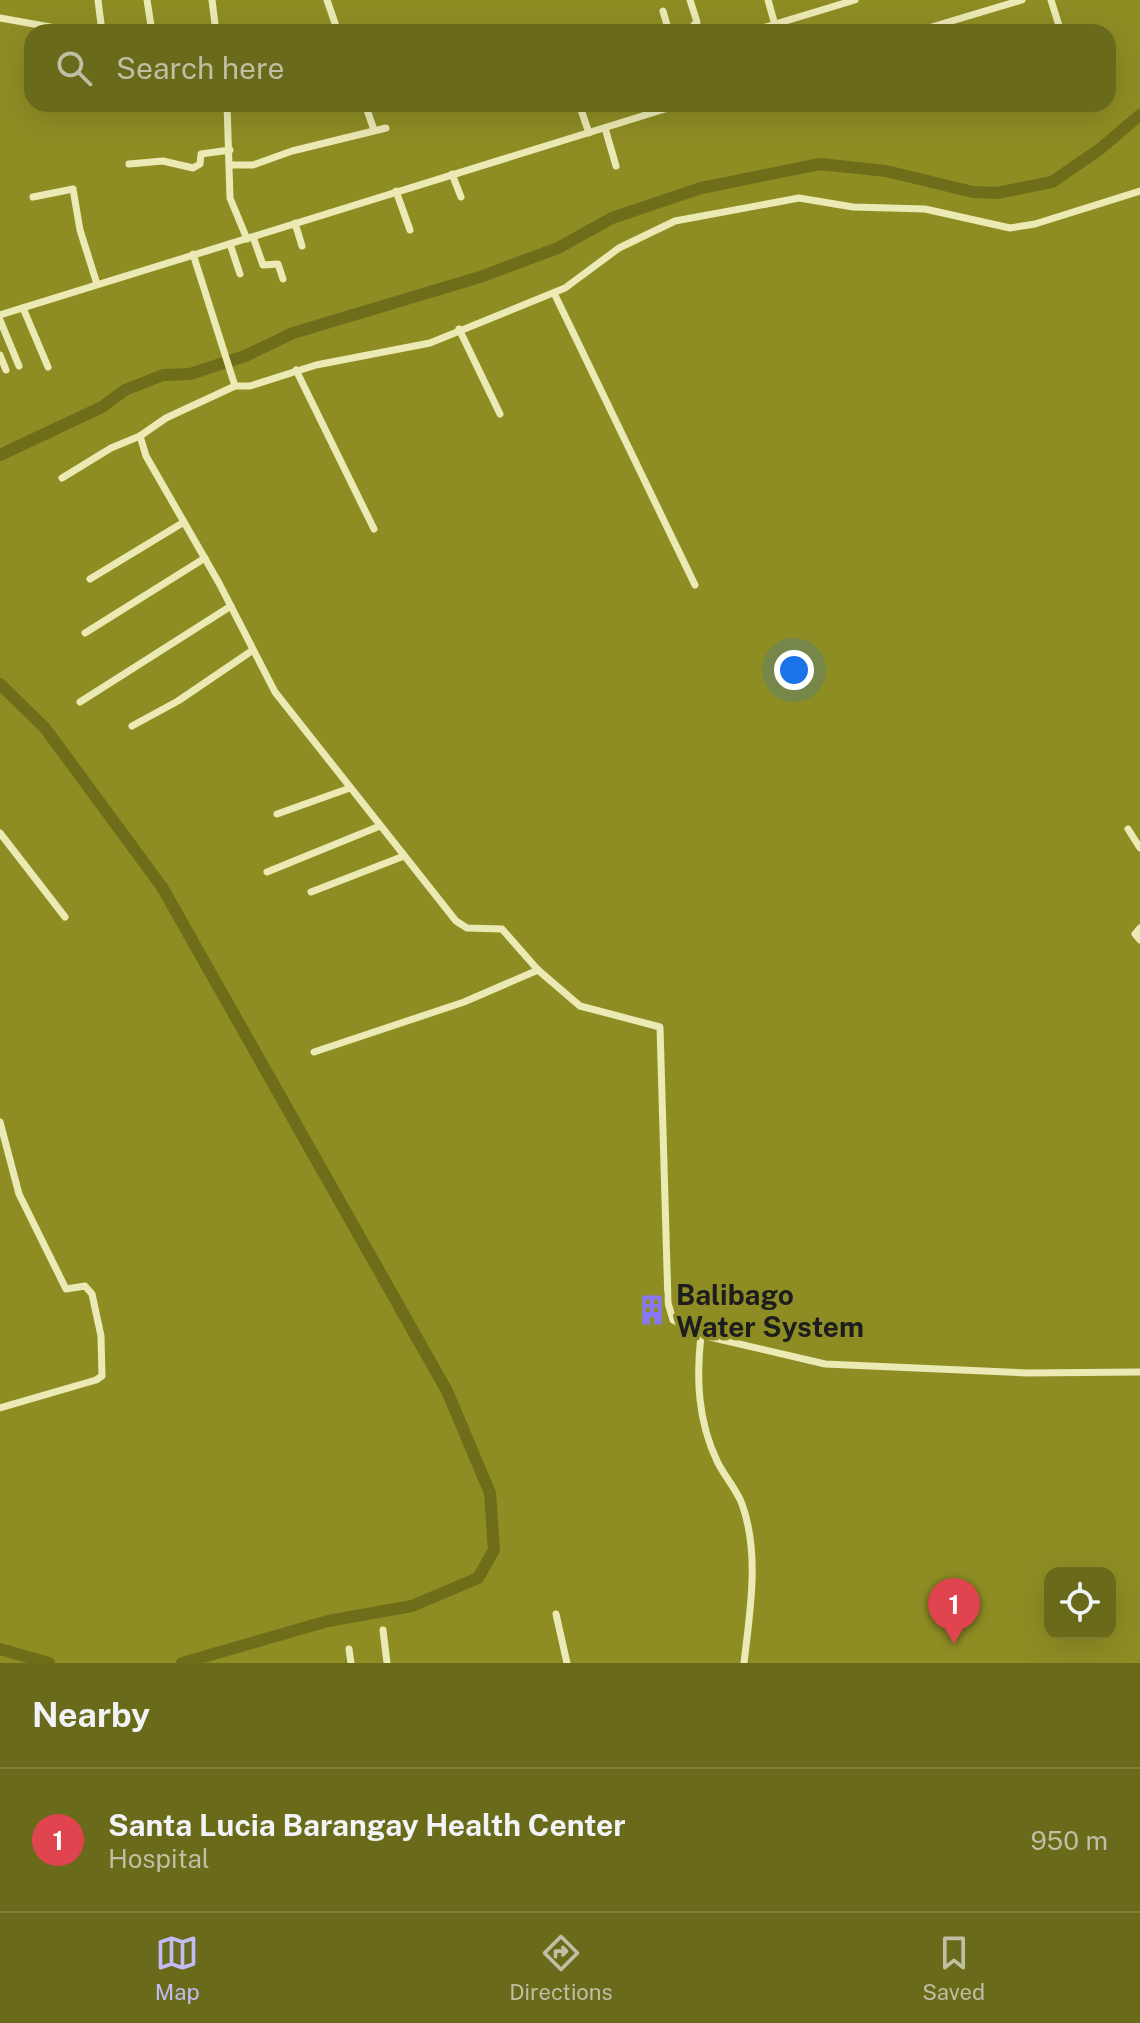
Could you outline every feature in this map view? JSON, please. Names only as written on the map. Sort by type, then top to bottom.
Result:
[{"type":"street","points":[[98,0],[101,24]]},
{"type":"street","points":[[147,0],[151,24]]},
{"type":"street","points":[[212,0],[215,24]]},
{"type":"street","points":[[327,0],[335,24]]},
{"type":"street","points":[[690,0],[695,24]]},
{"type":"street","points":[[768,0],[775,24]]},
{"type":"street","points":[[778,24],[853,0]]},
{"type":"street","points":[[942,24],[1022,0]]},
{"type":"street","points":[[1051,0],[1058,24]]},
{"type":"street","points":[[663,11],[667,24]]},
{"type":"street","points":[[0,18],[33,24]]},
{"type":"street","points":[[228,112],[230,198],[263,265],[278,264],[283,279]]},
{"type":"street","points":[[368,112],[374,130]]},
{"type":"street","points":[[582,112],[589,133]]},
{"type":"street","points":[[19,366],[0,318],[23,308],[656,112]]},
{"type":"street","points":[[230,165],[253,165],[292,151],[386,128]]},
{"type":"street","points":[[605,128],[616,166]]},
{"type":"street","points":[[129,164],[163,161],[193,168],[200,164],[201,154],[230,150]]},
{"type":"street","points":[[452,174],[461,197]]},
{"type":"street","points":[[33,197],[73,189],[80,230],[97,284]]},
{"type":"street","points":[[396,191],[410,230]]},
{"type":"street","points":[[62,478],[111,448],[140,436],[166,418],[235,386],[250,386],[296,370],[377,351],[412,348],[554,293],[619,248],[664,224],[725,211],[811,199],[853,207],[925,209],[1010,228],[1035,224],[1140,191]]},
{"type":"street","points":[[295,223],[302,246]]},
{"type":"street","points":[[230,244],[240,274]]},
{"type":"street","points":[[193,254],[226,349],[235,386]]},
{"type":"street","points":[[554,293],[695,585]]},
{"type":"street","points":[[23,308],[48,367]]},
{"type":"street","points":[[459,329],[500,414]]},
{"type":"street","points":[[0,355],[6,370]]},
{"type":"street","points":[[296,370],[374,529]]},
{"type":"street","points":[[140,436],[146,456],[205,558],[275,692],[460,924],[467,928],[502,929],[538,970],[580,1006],[660,1027],[668,1303],[673,1320],[701,1335],[825,1364],[1027,1373],[1140,1372]]},
{"type":"street","points":[[90,579],[184,522]]},
{"type":"street","points":[[85,633],[205,558]]},
{"type":"street","points":[[80,702],[231,606]]},
{"type":"street","points":[[132,726],[178,701],[253,650]]},
{"type":"street","points":[[277,814],[350,788]]},
{"type":"street","points":[[267,872],[380,826]]},
{"type":"street","points":[[1128,829],[1140,848]]},
{"type":"street","points":[[0,833],[65,917]]},
{"type":"street","points":[[311,892],[404,856]]},
{"type":"street","points":[[1140,928],[1135,934],[1140,940]]},
{"type":"street","points":[[314,1052],[464,1002],[538,970]]},
{"type":"street","points":[[0,1122],[19,1194],[66,1289],[85,1286],[92,1294],[104,1363],[102,1376],[96,1380],[0,1408]]},
{"type":"street","points":[[701,1335],[698,1395],[716,1460],[742,1502],[747,1526],[752,1580],[744,1663]]},
{"type":"street","points":[[556,1614],[567,1663]]},
{"type":"street","points":[[383,1630],[387,1663]]},
{"type":"street","points":[[349,1649],[351,1663]]},
{"type":"waterway","points":[[0,455],[102,407],[125,390],[163,375],[190,374],[245,356],[293,333],[480,277],[558,248],[612,218],[701,188],[820,164],[886,171],[973,192],[997,193],[1052,182],[1100,149],[1140,115]]},
{"type":"waterway","points":[[0,684],[45,728],[162,887],[447,1391],[490,1493],[494,1550],[478,1578],[412,1606],[328,1621],[182,1663]]},
{"type":"waterway","points":[[0,1649],[49,1663]]},
{"type":"place","name":"Balibago Water System","points":[[652,1310]]},
{"type":"place","name":"Santa Lucia Barangay Health Center","points":[[954,1644]]}]
